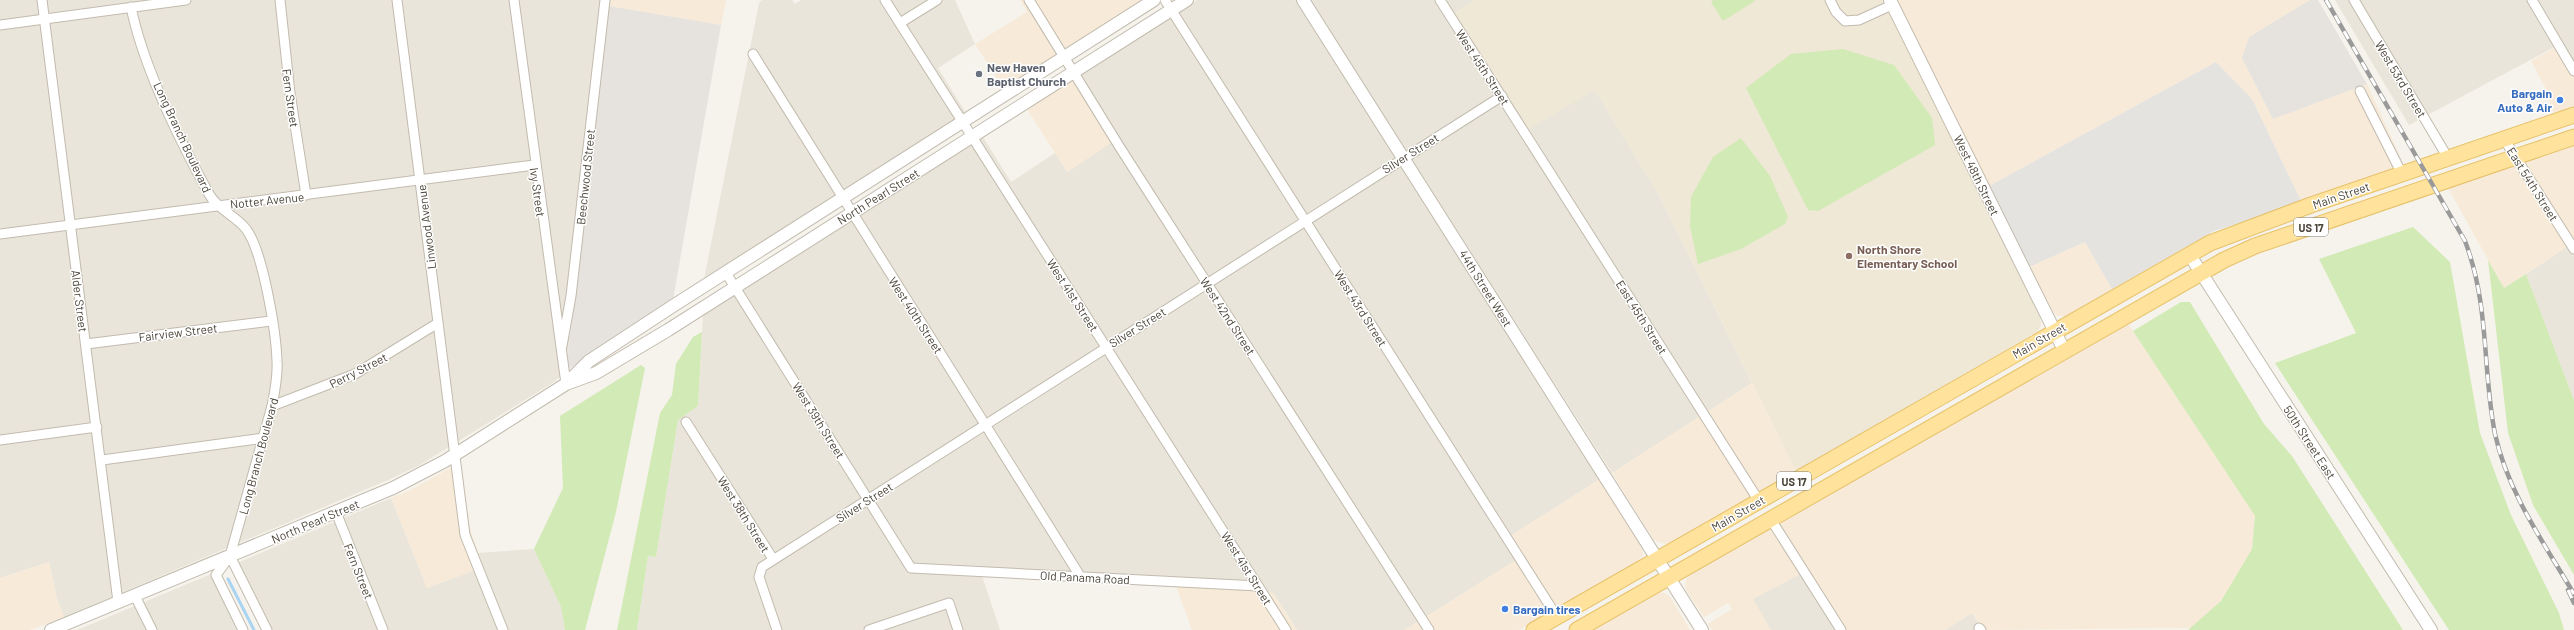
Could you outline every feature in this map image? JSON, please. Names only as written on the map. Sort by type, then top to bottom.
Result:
[{"type":"main road","name":"Main Street","points":[[1534,630],[2189,254],[2242,230],[2574,115]]},
{"type":"main road","name":"Main Street","points":[[1577,630],[2200,272],[2258,245],[2574,137]]},
{"type":"street","name":"Alder Street","points":[[42,0],[102,460],[118,602]]},
{"type":"street","points":[[0,25],[131,7],[163,1],[186,0]]},
{"type":"street","name":"Fern Street","points":[[280,0],[290,93],[306,195]]},
{"type":"street","name":"Linwood Avenue","points":[[397,0],[465,535],[503,630]]},
{"type":"street","name":"Ivy Street","points":[[514,0],[534,165],[560,353],[566,384]]},
{"type":"street","name":"Beechwood Street","points":[[560,353],[571,296],[604,0]]},
{"type":"street","name":"West 41st Street","points":[[885,0],[1286,630]]},
{"type":"street","points":[[900,23],[937,0]]},
{"type":"street","name":"West 42nd Street","points":[[1029,0],[1207,283],[1429,630]]},
{"type":"street","name":"North Pearl Street","points":[[51,630],[393,488],[455,455],[566,384],[589,361],[726,272],[1154,0]]},
{"type":"street","name":"North Pearl Street","points":[[566,384],[596,373],[735,287],[1074,72],[1168,5],[1187,0]]},
{"type":"street","name":"44th Street West","points":[[1303,0],[1702,630]]},
{"type":"street","name":"West 45th Street","points":[[1440,0],[1525,133]]},
{"type":"street","points":[[1830,0],[1836,12],[1845,21],[1859,20],[1891,2]]},
{"type":"street","name":"West 53rd Street","points":[[2354,0],[2448,158]]},
{"type":"street","points":[[2532,0],[2574,71]]},
{"type":"street","name":"West 48th Street","points":[[1891,2],[2064,350]]},
{"type":"street","name":"West 43rd Street","points":[[1168,5],[1557,617]]},
{"type":"street","name":"Long Branch Boulevard","points":[[131,7],[142,43],[172,118],[210,196],[246,228],[253,240],[259,255],[271,321],[277,360],[277,380],[272,406],[230,556],[216,575],[243,630]]},
{"type":"street","name":"West 40th Street","points":[[753,54],[1080,576]]},
{"type":"street","points":[[2360,91],[2402,174]]},
{"type":"street","name":"Silver Street","points":[[773,559],[1403,157],[1502,96]]},
{"type":"street","name":"East 45th Street","points":[[1525,133],[1759,501]]},
{"type":"street","name":"East 54th Street","points":[[2504,139],[2574,249]]},
{"type":"street","name":"Notter Avenue","points":[[0,234],[534,165]]},
{"type":"street","name":"50th Street East","points":[[2189,254],[2431,630]]},
{"type":"street","name":"West 39th Street","points":[[726,272],[911,568]]},
{"type":"street","name":"Fairview Street","points":[[86,344],[271,321]]},
{"type":"street","name":"Perry Street","points":[[272,406],[355,374],[438,323]]},
{"type":"street","name":"West 38th Street","points":[[686,422],[773,559],[762,566],[758,577],[777,630]]},
{"type":"street","points":[[0,440],[97,427]]},
{"type":"street","points":[[102,460],[264,438]]},
{"type":"street","name":"Fern Street","points":[[336,512],[383,630]]},
{"type":"street","points":[[1770,518],[1841,630]]},
{"type":"street","points":[[230,556],[267,630]]},
{"type":"street","name":"Old Panama Road","points":[[911,568],[1258,586]]},
{"type":"street","points":[[135,596],[152,630]]},
{"type":"street","points":[[869,630],[949,603],[958,630]]},
{"type":"shaded area","points":[[0,0],[610,0],[566,371],[554,382],[420,465],[388,480],[64,617],[57,599],[49,562],[0,578]]},
{"type":"shaded area","points":[[610,0],[726,0],[721,25],[609,6]]},
{"type":"shaded area","points":[[762,0],[792,0],[795,4],[801,0],[955,0],[975,44],[938,68],[966,113],[704,279],[759,3]]},
{"type":"shaded area","points":[[1020,0],[1144,0],[1004,89],[975,44],[1027,12]]},
{"type":"shaded area","points":[[1197,0],[1295,0],[1600,479],[1512,535],[1524,555],[1405,630],[1297,630],[1273,593],[982,576],[1000,630],[637,630],[648,556],[656,557],[678,420],[698,406],[703,315],[983,137],[1011,182],[1055,153],[1067,172],[1112,142],[1072,79]]},
{"type":"shaded area","points":[[1310,0],[1476,0],[1455,13],[1595,90],[1659,195],[1752,383],[1612,473]]},
{"type":"shaded area","name":"North Shore Elementary School","points":[[1476,0],[1884,0],[2040,317],[2041,325],[2038,331],[1796,471],[1659,195],[1595,90],[1529,129],[1454,13]]},
{"type":"shaded area","points":[[1896,0],[2310,0],[2249,37],[2242,58],[2273,119],[2367,84],[2404,165],[2302,203],[2252,99],[2216,62],[1989,186]]},
{"type":"shaded area","points":[[2310,0],[2318,0],[2367,84],[2273,119],[2242,58],[2249,37]]},
{"type":"shaded area","points":[[2335,0],[2574,0],[2574,62],[2562,43],[2409,125]]},
{"type":"shaded area","points":[[609,6],[721,25],[673,300],[566,371]]},
{"type":"shaded area","points":[[2563,43],[2574,62],[2574,107],[2554,114],[2545,87],[2531,61]]},
{"type":"shaded area","points":[[2216,62],[2252,99],[2302,203],[2214,231],[2112,289],[2085,242],[2029,267],[1989,186]]},
{"type":"shaded area","points":[[1072,79],[1112,142],[1067,172],[1027,109]]},
{"type":"shaded area","points":[[2574,144],[2574,242],[2504,288],[2448,188]]},
{"type":"shaded area","points":[[2085,242],[2112,289],[2066,316],[2057,316],[2052,311],[2029,267]]},
{"type":"shaded area","points":[[2574,242],[2574,400],[2526,274]]},
{"type":"shaded area","points":[[2127,322],[2255,516],[2252,549],[2221,601],[2191,628],[1983,630],[1972,613],[1945,630],[1847,630],[1808,570],[1753,599],[1771,630],[1712,630],[1708,624],[1732,609],[1728,603],[1704,617],[1686,590],[1685,585],[1688,575]]},
{"type":"shaded area","points":[[1752,383],[1796,471],[1674,541],[1667,544],[1653,539],[1612,473]]},
{"type":"shaded area","points":[[461,462],[470,529],[483,567],[427,588],[391,498],[409,491]]},
{"type":"shaded area","points":[[1600,479],[1641,544],[1643,554],[1639,561],[1519,630],[1405,630],[1524,555],[1512,535]]},
{"type":"shaded area","points":[[391,498],[427,588],[483,567],[476,553],[534,549],[561,607],[565,630],[263,630],[230,566]]},
{"type":"shaded area","points":[[49,562],[57,599],[64,617],[30,630],[0,630],[0,578]]},
{"type":"shaded area","points":[[1808,570],[1847,630],[1771,630],[1752,599]]},
{"type":"shaded area","points":[[216,572],[246,630],[77,630]]},
{"type":"shaded area","points":[[1176,586],[1273,593],[1297,630],[1192,630]]},
{"type":"shaded area","points":[[1657,592],[1665,593],[1670,597],[1690,630],[1591,630]]},
{"type":"shaded area","points":[[1972,613],[1983,630],[1945,630]]},
{"type":"green space","points":[[1713,0],[1755,1],[1723,21],[1711,2]]},
{"type":"green space","points":[[1843,49],[1894,65],[1932,118],[1935,145],[1818,211],[1808,210],[1746,88],[1791,54]]},
{"type":"green space","points":[[1741,138],[1770,176],[1788,217],[1785,224],[1741,249],[1698,264],[1690,226],[1691,197],[1713,157]]},
{"type":"green space","points":[[2413,227],[2450,262],[2480,433],[2511,515],[2559,613],[2564,630],[2449,630],[2275,363],[2356,333],[2319,259]]},
{"type":"green space","points":[[2488,260],[2504,288],[2526,274],[2574,400],[2574,575],[2533,505],[2508,433]]},
{"type":"green space","points":[[2181,302],[2190,302],[2264,424],[2292,456],[2403,630],[2188,630],[2221,601],[2252,549],[2255,516],[2133,331]]},
{"type":"green space","points":[[702,332],[698,406],[678,420],[656,557],[648,556],[637,630],[617,630],[660,413],[672,395],[676,364],[693,337]]},
{"type":"green space","points":[[641,365],[645,368],[616,512],[585,630],[565,630],[561,607],[534,549],[563,488],[560,416]]},
{"type":"waterway","points":[[228,579],[254,630]]},
{"type":"railway","points":[[2326,0],[2465,241],[2473,266],[2478,290],[2482,314],[2491,409],[2495,434],[2501,456],[2528,517],[2574,594]]},
{"type":"railway","points":[[2568,590],[2574,603]]},
{"type":"place","name":"New Haven Baptist Church","points":[[979,74]]},
{"type":"place","name":"Bargain Auto & Air","points":[[2560,100]]},
{"type":"place","name":"North Shore Elementary School","points":[[1849,256]]},
{"type":"place","name":"Bargain tires","points":[[1505,609]]}]
